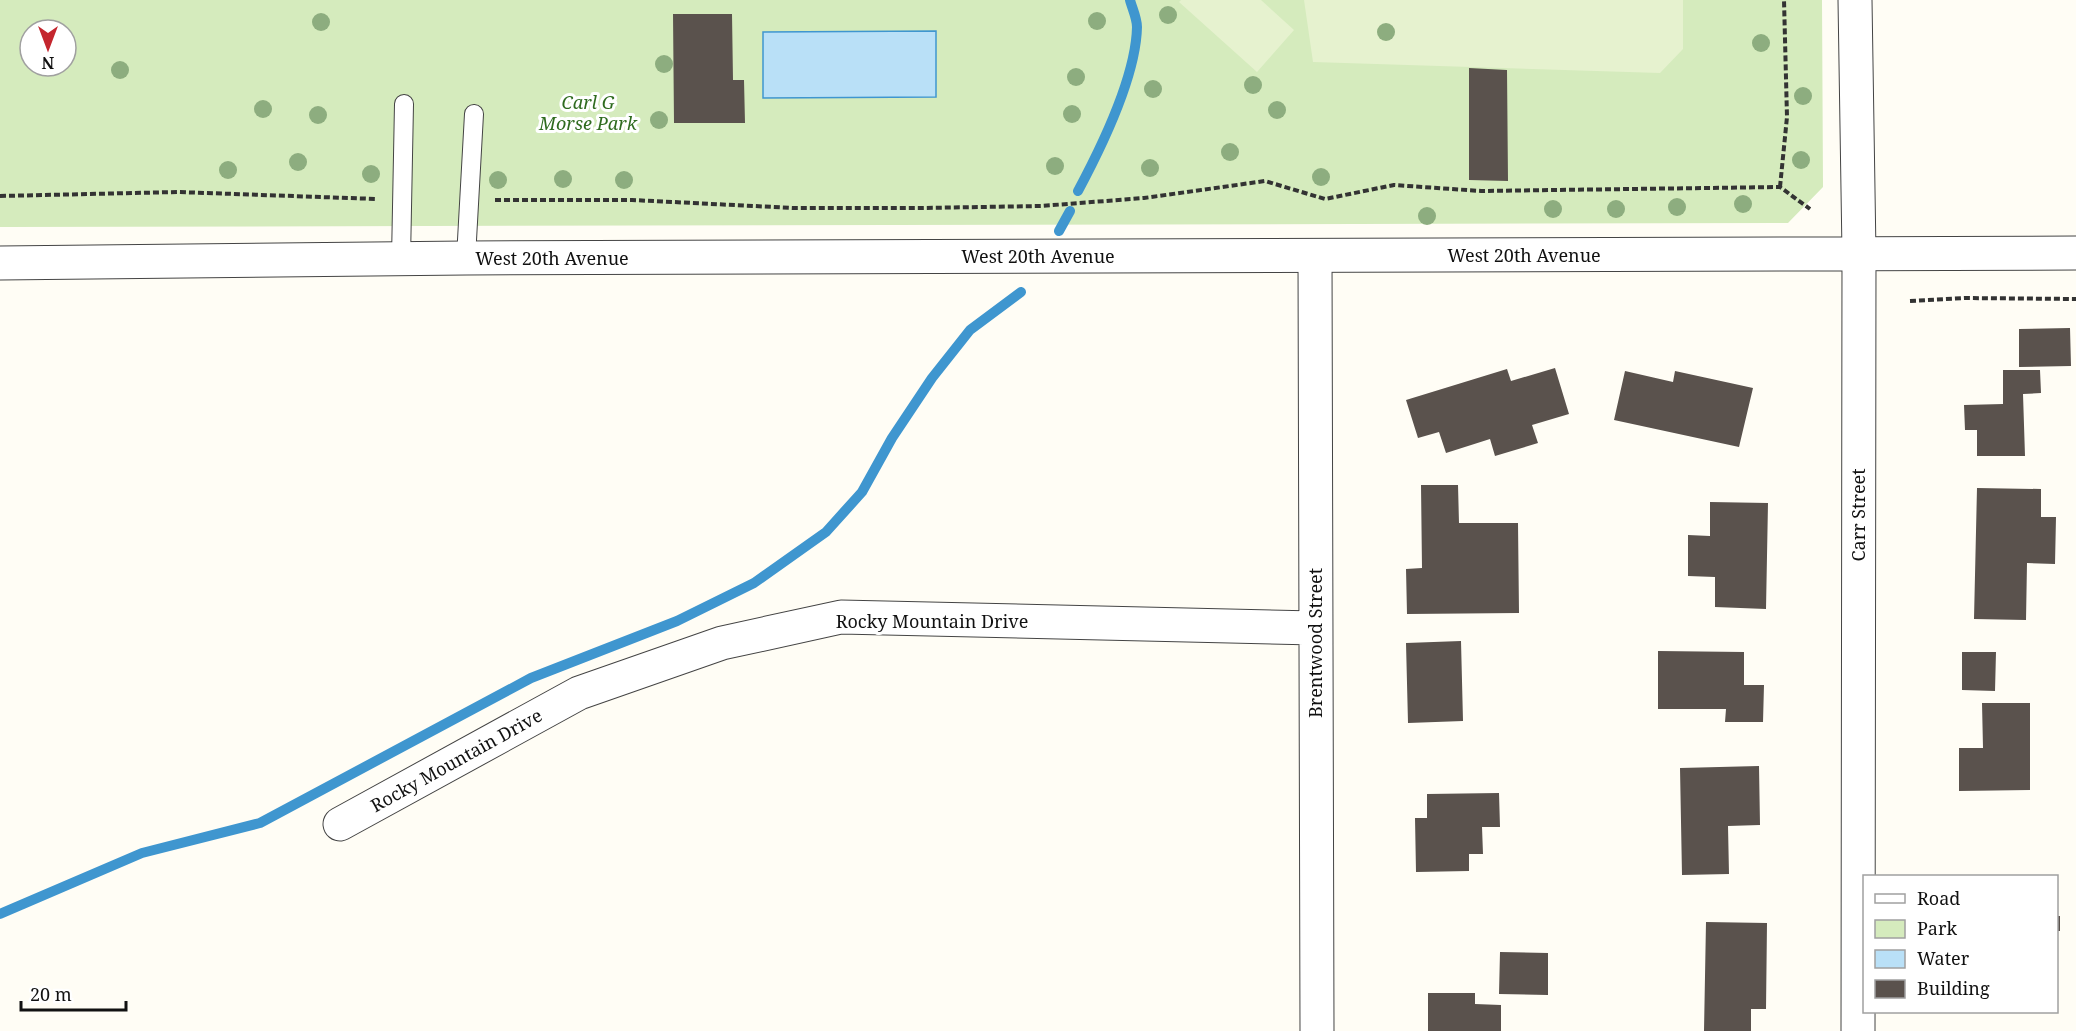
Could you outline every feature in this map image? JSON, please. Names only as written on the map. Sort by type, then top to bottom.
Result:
[{"type":"street","name":"Carr Street","points":[[1855,0],[1858,253],[1858,1031]]},
{"type":"street","name":"West 20th Avenue","points":[[0,263],[466,258],[2076,253]]},
{"type":"street","name":"Brentwood Street","points":[[1315,256],[1317,1031]]},
{"type":"street","name":"Rocky Mountain Drive","points":[[340,824],[579,693],[722,644],[841,617],[1315,628]]},
{"type":"lane","points":[[401,259],[404,104]]},
{"type":"lane","points":[[466,258],[474,114]]},
{"type":"path","points":[[1780,186],[1787,117],[1784,0]]},
{"type":"path","points":[[469,200],[632,200],[794,208],[1052,205],[1144,198],[1265,181],[1324,199],[1394,185],[1481,191],[1780,186],[1810,209]]},
{"type":"path","points":[[0,196],[178,192],[402,199]]},
{"type":"path","points":[[1910,301],[1965,298],[2076,299]]},
{"type":"green space","name":"Carl G Morse Park","points":[[0,0],[1822,0],[1823,187],[1788,223],[0,227]]},
{"type":"green space","points":[[1181,0],[1261,0],[1294,30],[1257,72],[1179,2]]},
{"type":"green space","points":[[1304,0],[1683,0],[1683,49],[1660,73],[1313,62]]},
{"type":"water","points":[[936,31],[936,97],[763,98],[763,32]]},
{"type":"building","points":[[673,14],[732,14],[733,80],[744,80],[745,123],[674,123]]},
{"type":"building","points":[[1469,68],[1507,70],[1508,181],[1469,180]]},
{"type":"building","points":[[2070,328],[2071,366],[2019,367],[2019,329]]},
{"type":"building","points":[[1555,368],[1569,414],[1532,425],[1538,443],[1495,456],[1490,439],[1446,453],[1439,432],[1418,438],[1406,400],[1507,369],[1511,381]]},
{"type":"building","points":[[2003,370],[2040,370],[2041,393],[2023,394],[2025,456],[1977,456],[1977,430],[1965,430],[1964,405],[2003,404]]},
{"type":"building","points":[[1625,371],[1673,382],[1675,371],[1753,388],[1739,447],[1614,420]]},
{"type":"building","points":[[1421,485],[1458,485],[1459,523],[1518,523],[1519,613],[1407,614],[1406,569],[1422,568]]},
{"type":"building","points":[[1977,488],[2041,489],[2041,517],[2056,517],[2055,564],[2027,563],[2026,620],[1974,619]]},
{"type":"building","points":[[1710,502],[1768,503],[1766,609],[1715,607],[1715,577],[1688,576],[1688,535],[1710,536]]},
{"type":"building","points":[[1461,641],[1463,721],[1408,723],[1406,643]]},
{"type":"building","points":[[1658,651],[1744,652],[1744,685],[1764,685],[1763,722],[1725,722],[1726,709],[1658,709]]},
{"type":"building","points":[[1962,652],[1996,652],[1995,691],[1962,690]]},
{"type":"building","points":[[1982,703],[2030,703],[2030,790],[1959,791],[1959,748],[1983,748]]},
{"type":"building","points":[[1759,766],[1760,825],[1728,826],[1729,874],[1682,875],[1680,768]]},
{"type":"building","points":[[1499,793],[1500,827],[1482,827],[1483,854],[1469,854],[1469,871],[1416,872],[1415,818],[1427,818],[1427,794]]},
{"type":"building","points":[[2058,916],[2060,916],[2060,931],[2058,931]]},
{"type":"building","points":[[1706,922],[1767,923],[1766,1009],[1751,1009],[1751,1031],[1704,1031]]},
{"type":"building","points":[[1500,952],[1548,953],[1548,995],[1499,994]]},
{"type":"building","points":[[1428,993],[1475,993],[1475,1004],[1501,1005],[1501,1031],[1428,1031]]},
{"type":"waterway","points":[[1078,191],[1107,133],[1131,67],[1137,27],[1130,0]]},
{"type":"waterway","points":[[1059,231],[1070,211]]},
{"type":"waterway","points":[[0,914],[142,853],[260,823],[531,678],[677,621],[754,583],[826,532],[862,492],[892,438],[932,378],[970,330],[1021,292]]}]
